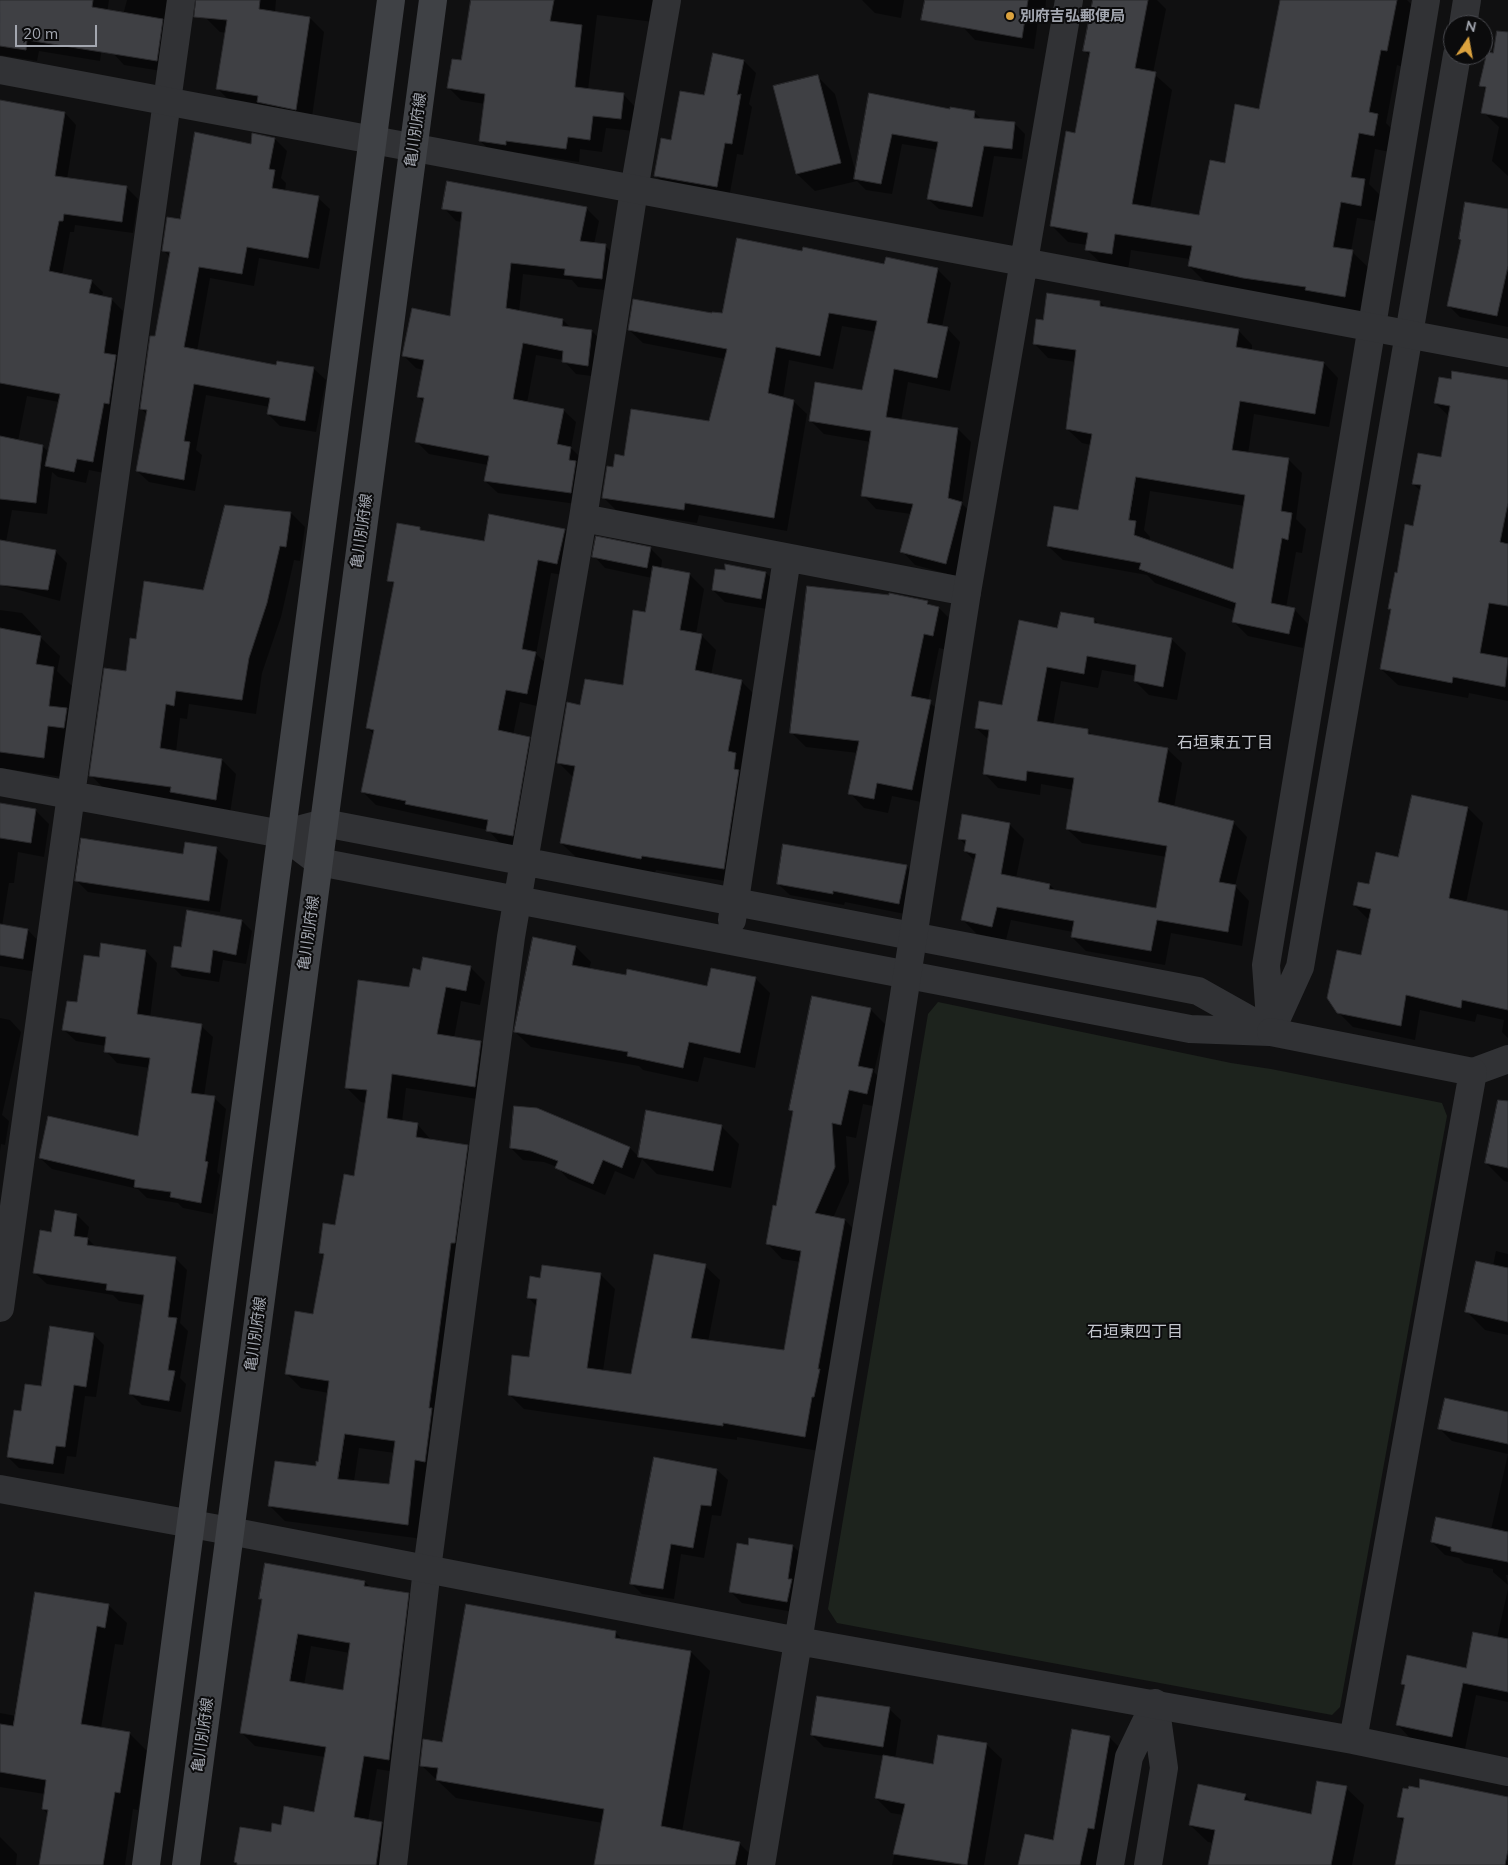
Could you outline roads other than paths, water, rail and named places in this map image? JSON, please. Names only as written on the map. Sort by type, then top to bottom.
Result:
[{"type":"main road","points":[[146,1865],[392,0]]},
{"type":"main road","name":"亀川別府線","points":[[186,1865],[433,0]]},
{"type":"street","points":[[0,1308],[181,0]]},
{"type":"street","points":[[393,1865],[427,1569],[518,900],[583,518],[634,190],[667,0]]},
{"type":"street","points":[[761,1865],[913,937],[967,592],[1069,0]]},
{"type":"street","points":[[1271,1032],[1266,965],[1370,327],[1426,0]]},
{"type":"street","points":[[1464,15],[1467,0]]},
{"type":"street","points":[[1271,1032],[1300,967],[1455,65]]},
{"type":"street","points":[[0,70],[1508,354]]},
{"type":"street","points":[[583,518],[967,592]]},
{"type":"street","points":[[729,940],[787,558]]},
{"type":"street","points":[[0,782],[282,834],[324,823],[1198,991],[1271,1032]]},
{"type":"street","points":[[282,834],[319,862],[1190,1029],[1271,1032],[1508,1077]]},
{"type":"street","points":[[1474,1072],[1508,1058]]},
{"type":"street","points":[[1353,1740],[1474,1072]]},
{"type":"street","points":[[0,1489],[230,1531],[798,1641],[1156,1703],[1353,1740],[1508,1772]]},
{"type":"street","points":[[1110,1865],[1129,1757],[1156,1703]]},
{"type":"street","points":[[1148,1865],[1164,1768],[1156,1703]]},
{"type":"place","name":"別府吉弘郵便局","points":[[1010,16]]},
{"type":"district","name":"石垣東五丁目","points":[[1225,743]]},
{"type":"district","name":"石垣東四丁目","points":[[1135,1332]]}]
